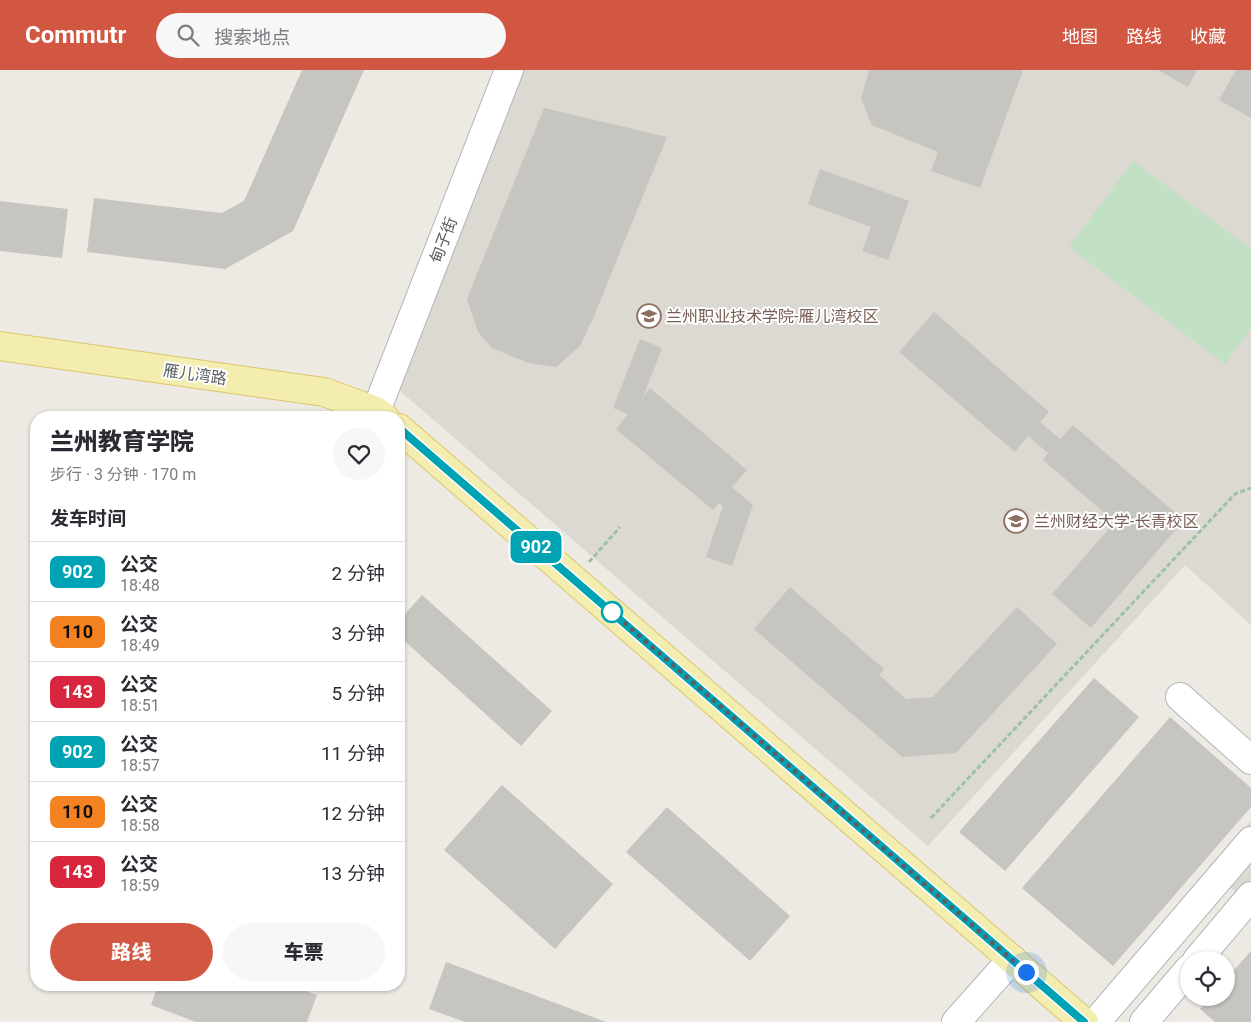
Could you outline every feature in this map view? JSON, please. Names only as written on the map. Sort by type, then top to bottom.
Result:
[{"type":"main road","name":"雁儿湾路","points":[[0,346],[324,392],[373,411]]},
{"type":"main road","points":[[405,433],[1084,1022]]},
{"type":"street","name":"甸子街","points":[[382,411],[509,70]]},
{"type":"street","points":[[1180,697],[1251,760]]},
{"type":"street","points":[[1096,1022],[1251,840]]},
{"type":"street","points":[[1205,951],[1251,896]]},
{"type":"street","points":[[956,1022],[1012,960]]},
{"type":"street","points":[[1144,1022],[1180,980]]},
{"type":"path","points":[[931,818],[1235,494],[1251,488]]},
{"type":"path","points":[[574,579],[620,527]]},
{"type":"shaded area","name":"兰州职业技术学院-雁儿湾校区","points":[[517,70],[1251,70],[1251,625],[1185,565],[928,846],[392,384]]},
{"type":"shaded area","points":[[1251,821],[1251,907],[1208,867]]},
{"type":"green space","points":[[1133,161],[1251,249],[1251,329],[1225,364],[1069,247]]},
{"type":"building","points":[[302,70],[364,70],[293,231],[225,269],[87,252],[94,198],[222,213],[244,201]]},
{"type":"building","points":[[869,70],[1023,70],[980,188],[931,171],[938,152],[872,125],[861,99]]},
{"type":"building","points":[[1158,70],[1197,70],[1188,87]]},
{"type":"building","points":[[1236,70],[1251,70],[1251,118],[1219,100]]},
{"type":"building","points":[[544,108],[667,137],[580,346],[556,367],[528,363],[492,348],[478,332],[467,299]]},
{"type":"building","points":[[820,169],[909,201],[888,260],[862,251],[871,227],[808,204]]},
{"type":"building","points":[[0,201],[68,209],[62,258],[0,251]]},
{"type":"building","points":[[934,312],[1049,412],[1040,422],[1060,439],[1073,425],[1184,520],[1091,628],[1052,594],[1115,522],[1043,460],[1048,453],[1028,436],[1015,452],[899,352]]},
{"type":"building","points":[[640,339],[662,348],[643,397],[650,388],[747,470],[732,487],[753,505],[732,566],[706,557],[723,506],[719,503],[713,510],[616,429],[628,414],[613,408]]},
{"type":"building","points":[[790,587],[884,669],[879,675],[906,699],[933,697],[1017,607],[1057,644],[956,753],[902,757],[754,629]]},
{"type":"building","points":[[422,595],[552,711],[521,746],[405,641],[405,614]]},
{"type":"building","points":[[1094,678],[1139,717],[1005,871],[959,832]]},
{"type":"building","points":[[1170,717],[1251,788],[1251,807],[1113,966],[1022,888]]},
{"type":"building","points":[[502,785],[613,884],[555,949],[444,850]]},
{"type":"building","points":[[667,807],[790,916],[750,961],[626,852]]},
{"type":"building","points":[[1251,951],[1251,1022],[1215,1022],[1200,1009],[1203,1006],[1235,1006],[1235,969]]},
{"type":"building","points":[[446,962],[606,1022],[465,1022],[429,1009]]},
{"type":"building","points":[[156,991],[306,991],[317,995],[307,1022],[196,1022],[151,1005]]},
{"type":"bus line","name":"902","points":[[405,433],[1084,1022]]},
{"type":"place","name":"兰州职业技术学院-雁儿湾校区","points":[[649,316]]},
{"type":"place","name":"兰州财经大学-长青校区","points":[[1016,521]]},
{"type":"route","points":[[612,612],[1026,972]]}]
